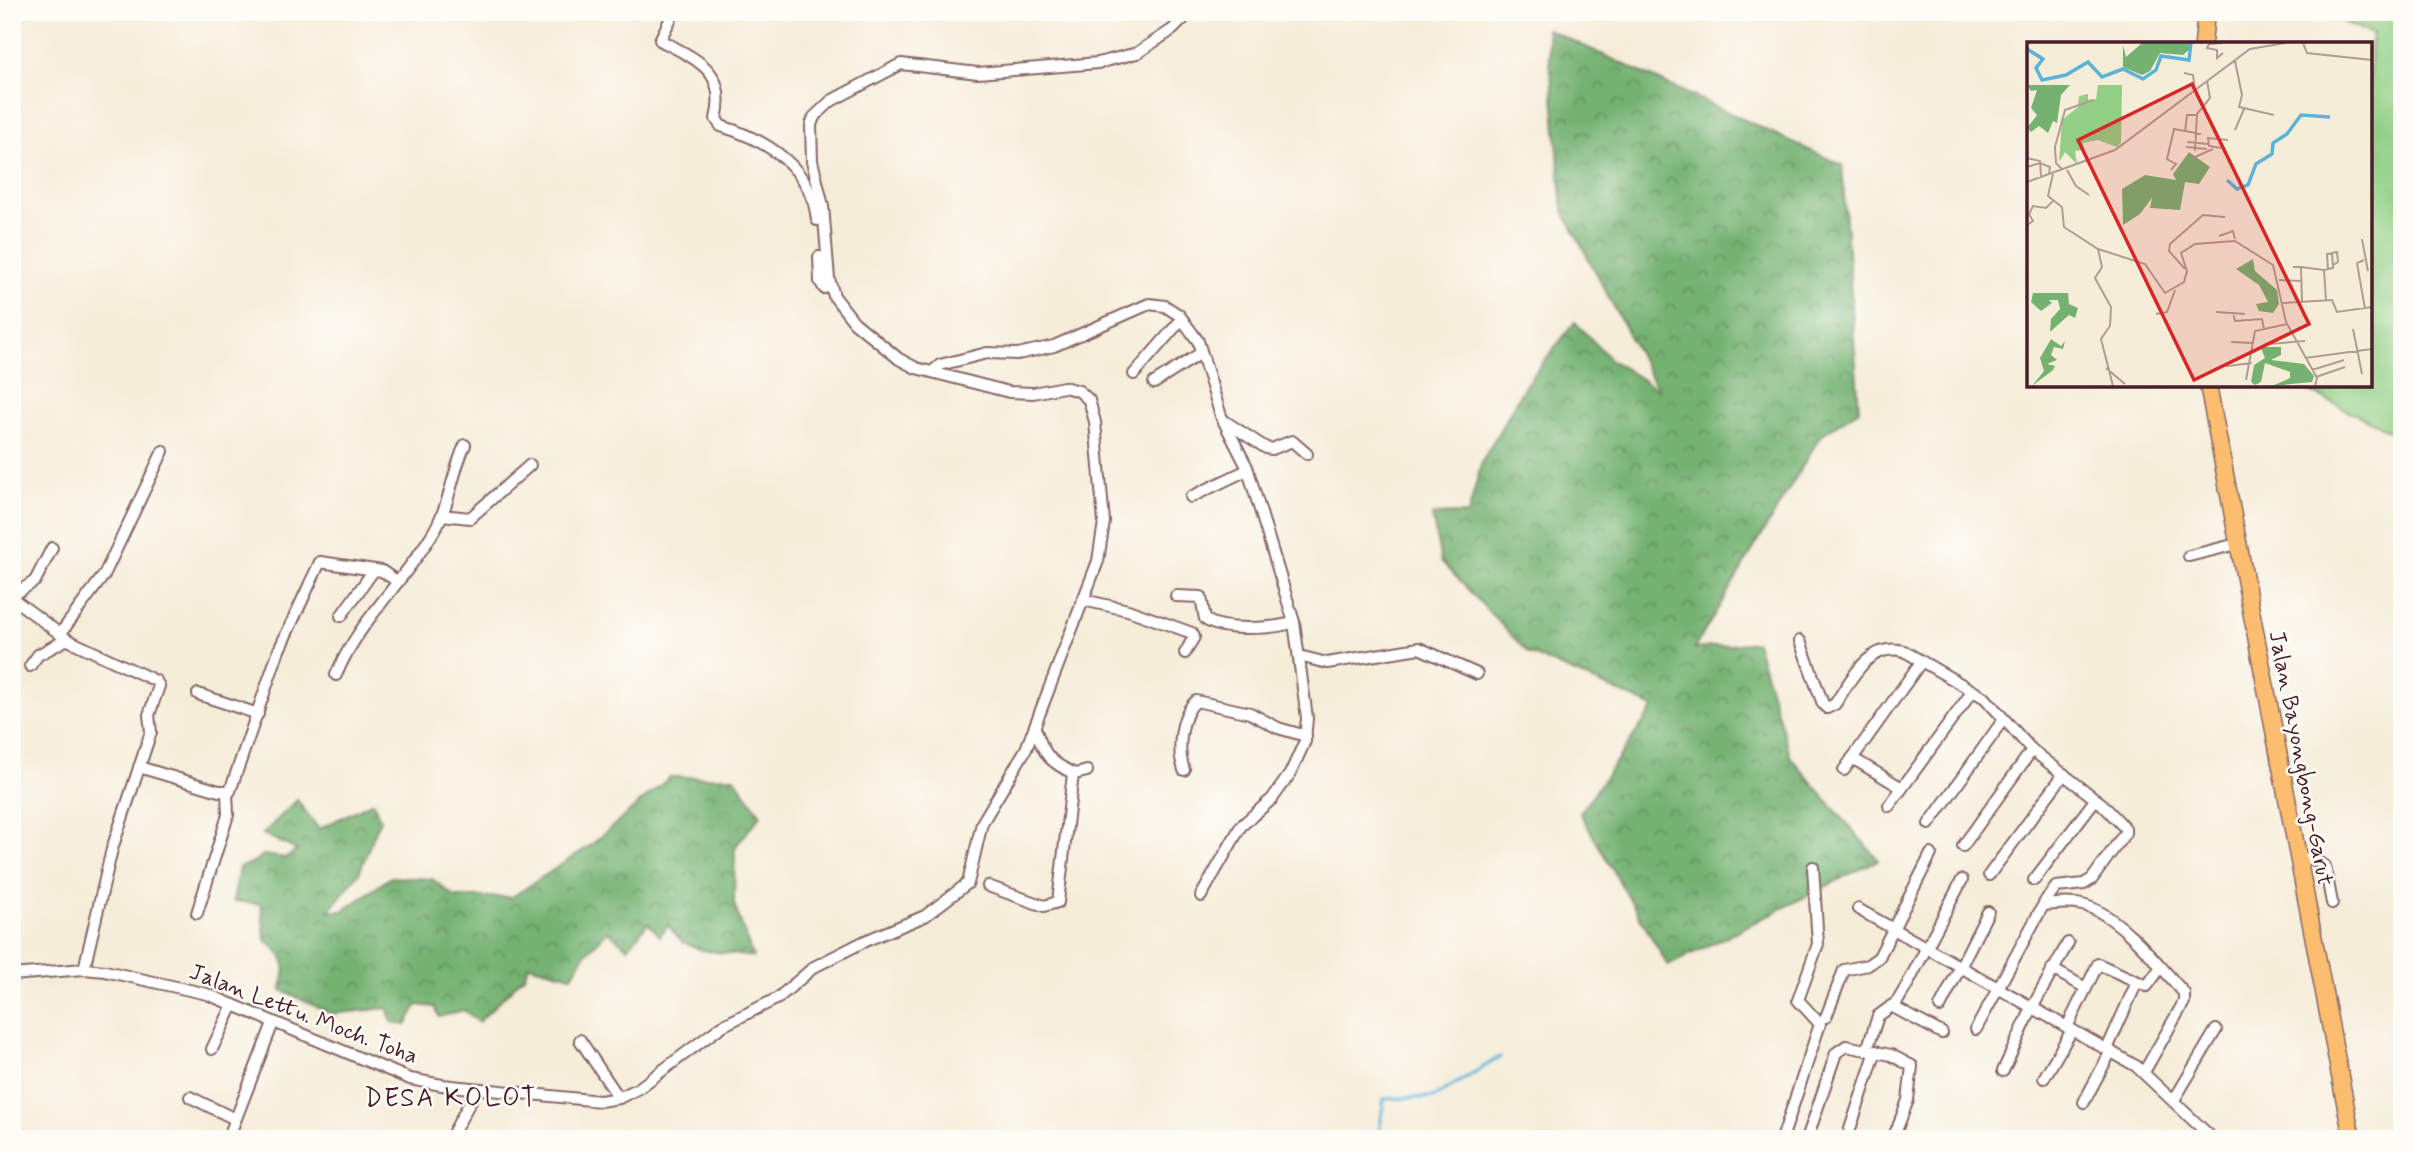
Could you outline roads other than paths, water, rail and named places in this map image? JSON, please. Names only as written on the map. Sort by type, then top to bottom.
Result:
[{"type":"main road","points":[[2202,13],[2203,42]]},
{"type":"main road","name":"Jalan Bayongbong-Garut","points":[[2208,387],[2352,1139]]},
{"type":"street","points":[[674,12],[660,40],[701,62],[718,82],[720,93],[716,119],[720,126],[750,135],[798,170],[816,208],[820,281],[824,288],[831,286]]},
{"type":"street","name":"Jalan Lettu. Moch. Toha","points":[[12,975],[84,970],[177,985],[233,1005],[410,1079],[586,1101],[620,1098],[654,1079],[722,1026],[778,998],[814,967],[864,940],[925,916],[961,890],[971,876],[979,833],[990,806],[1026,749],[1035,728],[1098,561],[1104,533],[1098,444],[1089,400],[1079,391],[1064,387],[1033,393],[1009,392],[916,368],[898,359],[845,312],[831,286],[826,264],[823,206],[812,162],[810,139],[814,117],[831,101],[858,84],[901,64],[978,73],[1119,59],[1145,48],[1191,12]]},
{"type":"street","points":[[933,371],[940,365],[987,353],[1018,354],[1054,346],[1149,304],[1165,306],[1198,341],[1197,355],[1243,471],[1287,624],[1299,656],[1307,719],[1306,736],[1282,788],[1241,826],[1201,896]]},
{"type":"street","points":[[1134,374],[1179,322]]},
{"type":"street","points":[[1154,383],[1197,355]]},
{"type":"street","points":[[1223,420],[1266,448],[1272,449],[1292,441],[1307,454]]},
{"type":"street","points":[[336,675],[361,625],[398,582],[442,516],[455,467],[465,445]]},
{"type":"street","points":[[30,666],[38,655],[63,636],[104,575],[163,451]]},
{"type":"street","points":[[442,516],[470,519],[530,465]]},
{"type":"street","points":[[1191,497],[1243,471]]},
{"type":"street","points":[[2189,556],[2237,544]]},
{"type":"street","points":[[52,548],[35,581],[12,597],[63,636],[156,681],[158,691],[149,715],[151,732],[112,849],[84,970]]},
{"type":"street","points":[[197,913],[228,815],[228,792],[279,650],[320,562],[382,571],[398,582]]},
{"type":"street","points":[[341,616],[374,570]]},
{"type":"street","points":[[1176,596],[1201,597],[1205,619],[1210,623],[1268,630],[1287,624]]},
{"type":"street","points":[[1083,600],[1128,610],[1192,633],[1194,636],[1185,653]]},
{"type":"street","points":[[1800,641],[1823,704],[1828,708],[1835,704],[1872,654],[1895,648],[1985,698],[2032,750],[2123,824],[2125,833],[2088,882],[2056,887],[2045,902],[1976,1029]]},
{"type":"street","points":[[1299,656],[1327,663],[1419,648],[1478,674]]},
{"type":"street","points":[[1844,770],[1921,662]]},
{"type":"street","points":[[1889,806],[1972,692]]},
{"type":"street","points":[[198,694],[258,714]]},
{"type":"street","points":[[1184,770],[1181,737],[1188,712],[1196,701],[1250,713],[1278,728],[1306,736]]},
{"type":"street","points":[[1929,824],[2004,719]]},
{"type":"street","points":[[1035,728],[1044,754],[1073,774],[1081,775],[1087,771]]},
{"type":"street","points":[[1963,846],[2032,750]]},
{"type":"street","points":[[1852,758],[1902,788]]},
{"type":"street","points":[[139,767],[228,792]]},
{"type":"street","points":[[989,886],[1044,906],[1058,902],[1073,774]]},
{"type":"street","points":[[1989,875],[2064,774]]},
{"type":"street","points":[[2034,880],[2095,800]]},
{"type":"street","points":[[1826,1017],[1844,970],[1875,962],[1931,854]]},
{"type":"street","points":[[2298,857],[2313,859],[2325,866],[2332,904]]},
{"type":"street","points":[[1782,1139],[1819,1024],[1798,1000],[1818,944],[1813,867]]},
{"type":"street","points":[[1849,1132],[1872,1051],[1878,1016],[1891,1006],[1906,988],[1962,880]]},
{"type":"street","points":[[2045,902],[2095,909],[2114,922],[2161,967],[2185,998],[2144,1072]]},
{"type":"street","points":[[1858,909],[2144,1072],[2213,1139]]},
{"type":"street","points":[[1940,1007],[1988,912]]},
{"type":"street","points":[[2003,1071],[2032,1008],[2068,943]]},
{"type":"street","points":[[2044,1078],[2100,963],[2147,986],[2161,967]]},
{"type":"street","points":[[2052,969],[2086,988]]},
{"type":"street","points":[[2084,1102],[2137,982]]},
{"type":"street","points":[[212,1049],[233,1005]]},
{"type":"street","points":[[1891,1006],[1942,1032]]},
{"type":"street","points":[[228,1139],[273,1023]]},
{"type":"street","points":[[2174,1100],[2216,1030]]},
{"type":"street","points":[[580,1040],[620,1098]]},
{"type":"street","points":[[1807,1139],[1838,1049],[1846,1046],[1872,1051],[1907,1063],[1913,1071],[1908,1100],[1893,1139]]},
{"type":"street","points":[[450,1139],[477,1089]]},
{"type":"street","points":[[190,1097],[235,1119]]},
{"type":"waterway","points":[[1378,1139],[1384,1099],[1434,1097],[1500,1057]]},
{"type":"district","name":"DESA KOLOT","points":[[451,1097]]}]
